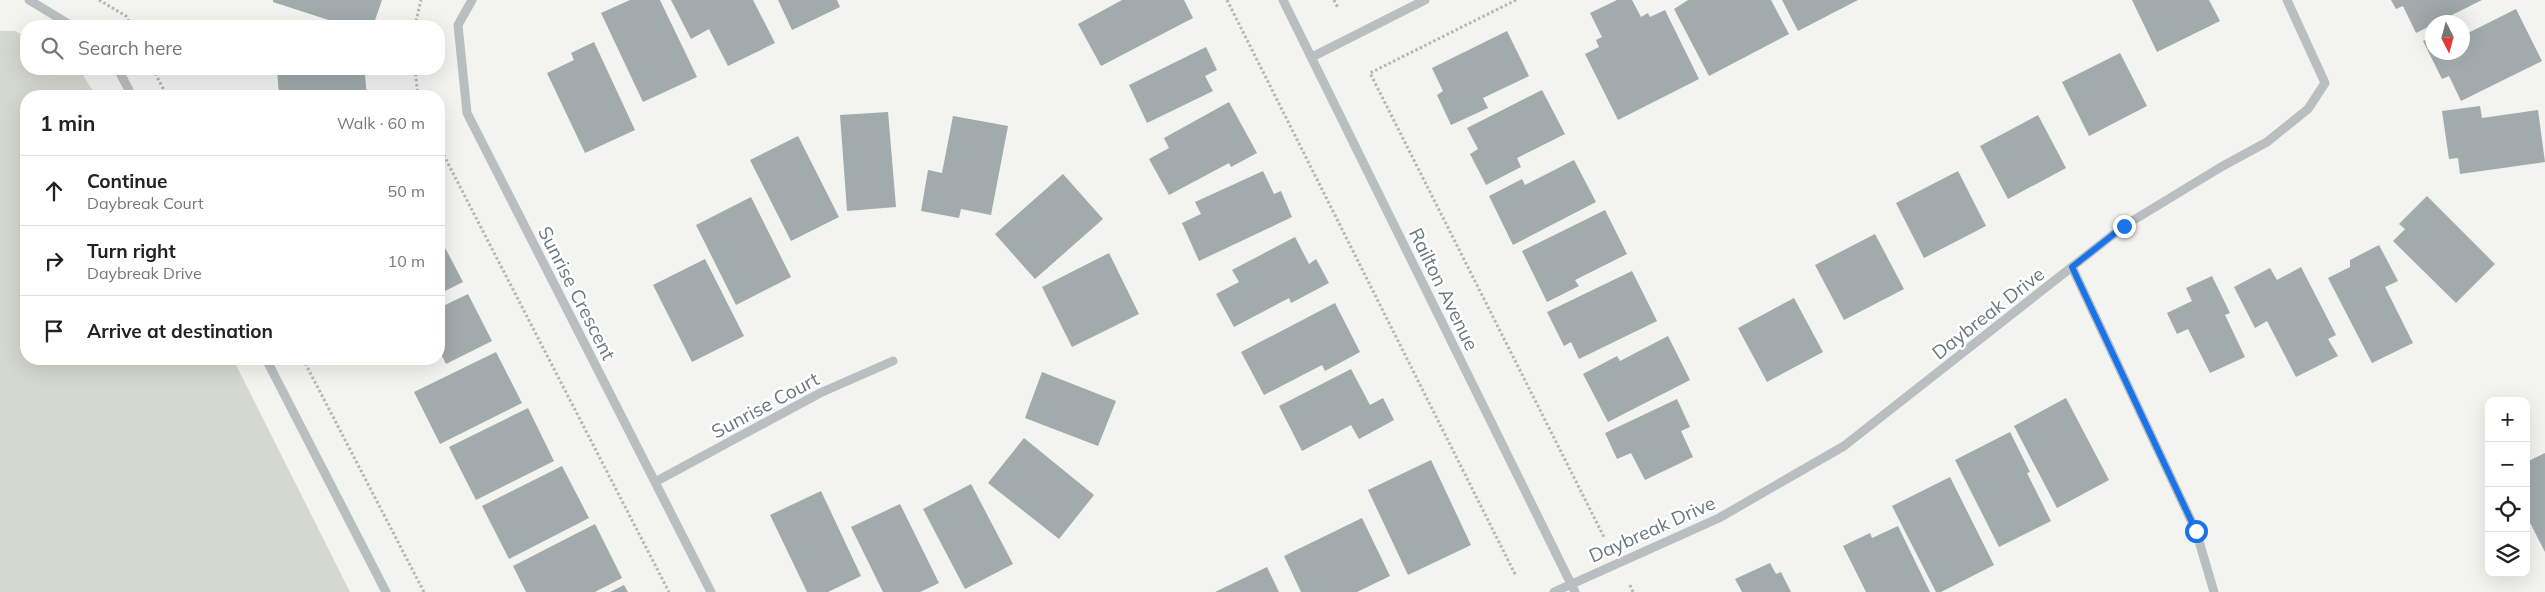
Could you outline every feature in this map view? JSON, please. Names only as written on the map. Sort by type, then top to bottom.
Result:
[{"type":"street","points":[[29,0],[62,20]]},
{"type":"street","name":"Sunrise Crescent","points":[[472,0],[458,25],[467,113],[710,592]]},
{"type":"street","name":"Railton Avenue","points":[[1283,0],[1573,588]]},
{"type":"street","points":[[1312,57],[1425,0]]},
{"type":"street","name":"Daybreak Drive","points":[[1573,588],[1719,518],[1844,446],[2124,226],[2221,167],[2267,142],[2308,109],[2325,83],[2287,0]]},
{"type":"street","points":[[121,75],[129,90]]},
{"type":"street","points":[[2072,267],[2196,531],[2214,592]]},
{"type":"street","name":"Sunrise Court","points":[[655,482],[820,393],[893,361]]},
{"type":"street","points":[[269,365],[386,592]]},
{"type":"street","points":[[1554,592],[1573,588]]},
{"type":"path","points":[[99,0],[126,16],[128,20]]},
{"type":"path","points":[[416,20],[421,0]]},
{"type":"path","points":[[1227,0],[1516,576]]},
{"type":"path","points":[[1334,0],[1338,8]]},
{"type":"path","points":[[1516,0],[1370,73],[1604,537]]},
{"type":"path","points":[[156,75],[164,90]]},
{"type":"path","points":[[416,75],[417,90]]},
{"type":"path","points":[[445,158],[669,592]]},
{"type":"path","points":[[306,365],[424,592]]},
{"type":"path","points":[[1630,585],[1633,592]]},
{"type":"shaded area","points":[[0,31],[15,31],[20,34],[20,75],[83,75],[92,90],[20,90],[20,365],[236,365],[350,592],[0,592]]},
{"type":"building","points":[[273,0],[382,0],[375,20],[328,20],[273,2]]},
{"type":"building","points":[[630,0],[660,0],[697,77],[643,102],[601,13]]},
{"type":"building","points":[[671,0],[753,0],[775,43],[728,66],[709,29],[691,39]]},
{"type":"building","points":[[778,0],[837,0],[840,7],[792,30]]},
{"type":"building","points":[[1122,0],[1184,0],[1193,18],[1101,66],[1078,24]]},
{"type":"building","points":[[1617,0],[1632,0],[1641,17],[1648,13],[1650,17],[1665,10],[1699,79],[1618,120],[1585,54],[1599,47],[1596,40],[1602,37],[1590,13]]},
{"type":"building","points":[[1688,0],[1771,0],[1789,34],[1709,76],[1674,9]]},
{"type":"building","points":[[1782,0],[1858,0],[1798,31]]},
{"type":"building","points":[[2132,0],[2209,0],[2220,21],[2157,52]]},
{"type":"building","points":[[2391,0],[2482,0],[2452,15],[2425,15],[2425,28],[2416,33],[2403,6],[2396,9]]},
{"type":"building","points":[[2516,9],[2542,61],[2461,101],[2449,76],[2442,79],[2432,60],[2470,60],[2470,32]]},
{"type":"building","points":[[1507,31],[1529,76],[1483,98],[1488,108],[1451,125],[1437,95],[1443,91],[1432,68]]},
{"type":"building","points":[[594,42],[635,130],[585,153],[547,73],[574,60],[571,53]]},
{"type":"building","points":[[1206,47],[1217,70],[1205,76],[1213,91],[1147,123],[1129,85]]},
{"type":"building","points":[[2120,53],[2147,106],[2089,136],[2062,82]]},
{"type":"building","points":[[277,75],[365,75],[366,90],[279,90]]},
{"type":"building","points":[[1542,90],[1565,134],[1517,158],[1521,167],[1486,185],[1470,154],[1478,149],[1467,128]]},
{"type":"building","points":[[1229,102],[1257,153],[1231,167],[1229,163],[1169,195],[1149,159],[1169,148],[1164,138]]},
{"type":"building","points":[[2480,106],[2482,118],[2538,110],[2545,162],[2460,174],[2458,158],[2449,159],[2442,111]]},
{"type":"building","points":[[888,112],[896,207],[847,211],[840,115]]},
{"type":"building","points":[[2038,115],[2066,168],[2008,199],[1980,146]]},
{"type":"building","points":[[953,116],[1008,126],[991,215],[961,209],[959,218],[921,211],[928,170],[942,173]]},
{"type":"building","points":[[798,136],[839,217],[791,241],[750,160]]},
{"type":"building","points":[[1574,160],[1596,202],[1513,245],[1489,196],[1522,179],[1525,185]]},
{"type":"building","points":[[1263,171],[1274,194],[1281,191],[1292,217],[1199,261],[1182,223],[1201,214],[1195,202]]},
{"type":"building","points":[[1958,171],[1986,226],[1924,258],[1896,203]]},
{"type":"building","points":[[1063,174],[1103,219],[1035,279],[995,234]]},
{"type":"building","points":[[2427,196],[2495,264],[2456,303],[2393,241],[2405,229],[2399,224]]},
{"type":"building","points":[[751,197],[791,277],[736,305],[696,225]]},
{"type":"building","points":[[1605,210],[1627,254],[1575,280],[1579,286],[1547,302],[1522,251]]},
{"type":"building","points":[[1875,234],[1904,289],[1844,320],[1815,265]]},
{"type":"building","points":[[1295,237],[1309,264],[1316,259],[1329,283],[1291,303],[1289,298],[1234,327],[1216,294],[1239,282],[1232,270]]},
{"type":"building","points":[[2379,245],[2398,281],[2385,287],[2413,343],[2372,363],[2328,278],[2350,267],[2350,260]]},
{"type":"building","points":[[445,248],[463,282],[445,291]]},
{"type":"building","points":[[1109,253],[1139,314],[1072,347],[1042,287]]},
{"type":"building","points":[[705,259],[744,336],[692,362],[653,285]]},
{"type":"building","points":[[2301,267],[2336,335],[2328,339],[2338,356],[2296,377],[2267,321],[2255,328],[2234,287],[2270,268],[2277,280]]},
{"type":"building","points":[[1632,271],[1657,321],[1579,359],[1571,342],[1564,346],[1547,312]]},
{"type":"building","points":[[2212,276],[2230,313],[2225,315],[2245,357],[2210,373],[2188,329],[2177,334],[2167,313],[2192,301],[2186,288]]},
{"type":"building","points":[[468,294],[492,341],[446,364],[445,305]]},
{"type":"building","points":[[1794,298],[1823,352],[1767,382],[1738,328]]},
{"type":"building","points":[[1335,303],[1360,352],[1325,371],[1322,365],[1264,395],[1241,352]]},
{"type":"building","points":[[1668,336],[1690,380],[1608,422],[1583,374],[1617,356],[1620,361]]},
{"type":"building","points":[[496,352],[522,403],[440,444],[414,392]]},
{"type":"building","points":[[1351,369],[1370,405],[1383,398],[1394,420],[1359,439],[1351,425],[1302,451],[1279,406]]},
{"type":"building","points":[[1042,372],[1116,401],[1098,446],[1025,418]]},
{"type":"building","points":[[2066,398],[2109,480],[2057,508],[2014,426]]},
{"type":"building","points":[[1677,399],[1690,427],[1681,431],[1693,457],[1645,480],[1631,453],[1617,459],[1605,433]]},
{"type":"building","points":[[528,408],[554,461],[476,500],[449,447]]},
{"type":"building","points":[[2010,432],[2030,472],[2027,473],[2051,521],[1999,547],[1955,460]]},
{"type":"building","points":[[1024,438],[1094,495],[1059,539],[988,483]]},
{"type":"building","points":[[2545,453],[2545,552],[2530,523],[2530,460]]},
{"type":"building","points":[[1431,460],[1471,545],[1408,575],[1368,490]]},
{"type":"building","points":[[562,466],[589,518],[509,559],[482,506]]},
{"type":"building","points":[[1950,477],[1994,565],[1941,592],[1936,592],[1892,506]]},
{"type":"building","points":[[971,484],[1013,564],[965,589],[923,509]]},
{"type":"building","points":[[821,491],[861,576],[828,592],[807,592],[770,515]]},
{"type":"building","points":[[900,504],[939,583],[920,592],[883,592],[851,527]]},
{"type":"building","points":[[1362,518],[1390,576],[1357,592],[1301,592],[1284,556]]},
{"type":"building","points":[[595,524],[622,578],[595,592],[526,592],[513,566]]},
{"type":"building","points":[[1898,526],[1930,592],[1866,592],[1843,546],[1870,533],[1872,538]]},
{"type":"building","points":[[1770,563],[1776,574],[1781,572],[1791,592],[1742,592],[1735,579]]},
{"type":"building","points":[[1267,567],[1279,592],[1215,592]]},
{"type":"building","points":[[624,585],[628,592],[610,592]]},
{"type":"route","points":[[2124,226],[2072,267],[2196,531]]}]
